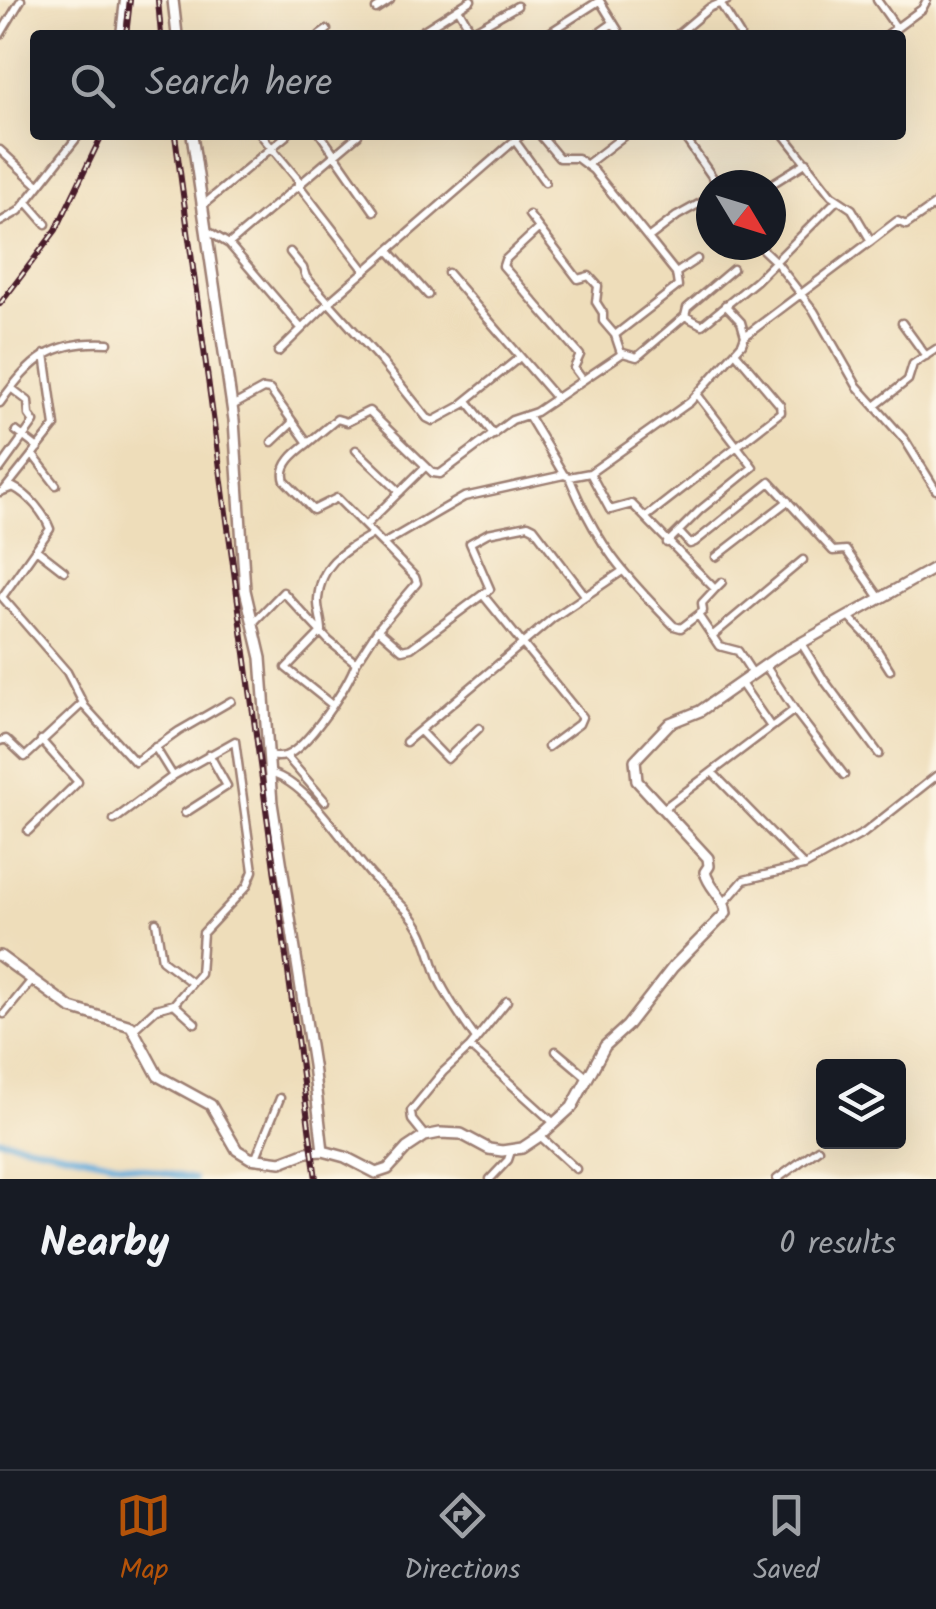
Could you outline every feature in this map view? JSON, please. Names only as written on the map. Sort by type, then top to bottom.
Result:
[{"type":"street","points":[[0,35],[20,0]]},
{"type":"street","points":[[121,30],[124,0]]},
{"type":"street","points":[[376,9],[390,0]]},
{"type":"street","points":[[424,30],[471,0]]},
{"type":"street","points":[[554,30],[599,0],[617,30]]},
{"type":"street","points":[[877,0],[896,27]]},
{"type":"street","points":[[893,30],[922,9],[927,0]]},
{"type":"street","points":[[173,1],[176,30]]},
{"type":"street","points":[[683,30],[709,8],[724,2],[738,30]]},
{"type":"street","points":[[478,30],[517,6]]},
{"type":"street","points":[[458,8],[470,30]]},
{"type":"street","points":[[603,30],[613,23]]},
{"type":"street","points":[[0,222],[19,211],[75,140]]},
{"type":"street","points":[[193,140],[232,406],[245,590],[261,658],[268,772],[323,1150]]},
{"type":"street","points":[[265,140],[366,271]]},
{"type":"street","points":[[202,206],[281,140]]},
{"type":"street","points":[[325,140],[374,210]]},
{"type":"street","points":[[228,244],[352,140]]},
{"type":"street","points":[[278,352],[329,302],[516,140]]},
{"type":"street","points":[[519,140],[545,182]]},
{"type":"street","points":[[544,140],[559,158],[572,157],[586,165],[676,273],[678,286],[615,335]]},
{"type":"street","points":[[586,165],[618,140]]},
{"type":"street","points":[[686,140],[707,170]]},
{"type":"street","points":[[788,140],[836,201],[852,209],[871,241]]},
{"type":"street","points":[[0,150],[38,185]]},
{"type":"street","points":[[786,175],[806,162]]},
{"type":"street","points":[[685,316],[702,325],[776,262],[836,201]]},
{"type":"street","points":[[26,202],[46,224]]},
{"type":"street","points":[[383,544],[464,497],[590,473],[690,402],[745,336],[892,223],[906,225],[936,204]]},
{"type":"street","points":[[648,238],[696,205]]},
{"type":"street","points":[[529,215],[578,278],[589,276],[598,286],[596,302],[621,353]]},
{"type":"street","points":[[539,228],[503,266],[580,355],[574,368],[583,380]]},
{"type":"street","points":[[206,230],[228,244],[301,328]]},
{"type":"street","points":[[389,251],[428,294]]},
{"type":"street","points":[[290,252],[306,278],[426,418],[433,421],[463,403],[520,357]]},
{"type":"street","points":[[676,273],[696,260]]},
{"type":"street","points":[[776,262],[802,294],[857,386],[905,440],[936,490]]},
{"type":"street","points":[[621,353],[636,357],[733,269]]},
{"type":"street","points":[[448,273],[556,398]]},
{"type":"street","points":[[725,305],[741,322],[745,336]]},
{"type":"street","points":[[902,322],[926,356]]},
{"type":"street","points":[[0,404],[27,367],[45,354],[78,343],[108,342]]},
{"type":"street","points":[[874,406],[908,380],[914,364],[936,349]]},
{"type":"street","points":[[646,517],[781,412],[780,405],[734,352]]},
{"type":"street","points":[[268,756],[286,756],[307,737],[378,629],[417,580],[336,498],[318,510],[308,508],[285,482],[285,466],[337,419],[347,422],[369,411],[426,466],[440,474],[512,420],[556,398],[621,353]]},
{"type":"street","points":[[4,490],[55,426],[45,354]]},
{"type":"street","points":[[0,469],[34,421],[29,415],[28,401],[11,388]]},
{"type":"street","points":[[232,406],[267,389],[308,443]]},
{"type":"street","points":[[667,542],[753,466],[697,394]]},
{"type":"street","points":[[463,403],[473,406],[494,435]]},
{"type":"street","points":[[528,415],[621,572],[676,628],[704,610],[702,603],[722,582]]},
{"type":"street","points":[[272,442],[293,422]]},
{"type":"street","points":[[16,431],[35,451],[56,485]]},
{"type":"street","points":[[356,450],[400,492]]},
{"type":"street","points":[[366,526],[426,466]]},
{"type":"street","points":[[590,473],[610,510],[632,504],[715,589]]},
{"type":"street","points":[[0,480],[4,490]]},
{"type":"street","points":[[679,532],[690,544],[695,542],[770,482],[834,552],[846,550],[882,600]]},
{"type":"street","points":[[4,490],[13,487],[21,491],[49,525],[48,534],[2,600],[67,672],[82,703],[118,740],[130,759],[139,761],[155,746],[232,701]]},
{"type":"street","points":[[716,557],[788,501]]},
{"type":"street","points":[[378,629],[406,651],[490,585],[470,542],[528,525],[585,595]]},
{"type":"street","points":[[331,704],[286,668],[322,632],[322,614],[317,605],[323,573],[336,556],[373,534]]},
{"type":"street","points":[[37,550],[64,571]]},
{"type":"street","points":[[712,636],[803,560]]},
{"type":"street","points":[[0,956],[70,1008],[110,1017],[134,1029],[158,1076],[211,1105],[237,1150],[255,1160],[282,1162],[323,1150],[376,1174],[425,1136],[456,1133],[489,1149],[522,1148],[572,1106],[605,1046],[627,1026],[673,967],[726,914],[724,902],[709,888],[705,872],[710,866],[708,858],[637,782],[635,760],[670,723],[700,711],[801,643],[936,568]]},
{"type":"street","points":[[406,742],[521,643],[621,572]]},
{"type":"street","points":[[252,625],[284,592],[356,663]]},
{"type":"street","points":[[482,595],[582,717],[579,724],[548,747]]},
{"type":"street","points":[[698,615],[722,648],[738,650],[753,674]]},
{"type":"street","points":[[848,616],[871,640],[890,670]]},
{"type":"street","points":[[801,643],[880,754]]},
{"type":"street","points":[[765,665],[844,775]]},
{"type":"street","points":[[740,682],[770,727]]},
{"type":"street","points":[[0,741],[6,740],[24,757],[82,703]]},
{"type":"street","points":[[662,809],[794,710]]},
{"type":"street","points":[[420,731],[447,759],[479,728]]},
{"type":"street","points":[[28,831],[78,782],[41,740]]},
{"type":"street","points":[[114,820],[173,776],[233,741],[236,743],[253,871],[247,886],[203,933],[202,970],[174,1004],[156,1009],[134,1029]]},
{"type":"street","points":[[155,746],[173,776]]},
{"type":"street","points":[[185,813],[226,786],[209,754]]},
{"type":"street","points":[[286,756],[325,801]]},
{"type":"street","points":[[268,772],[284,778],[314,806],[374,879],[402,904],[428,945],[451,1003],[476,1039]]},
{"type":"street","points":[[712,772],[804,866]]},
{"type":"street","points":[[724,902],[744,880],[804,866],[864,833],[936,776]]},
{"type":"street","points":[[156,922],[162,960],[192,983]]},
{"type":"street","points":[[4,1014],[32,980]]},
{"type":"street","points":[[425,1136],[410,1111],[507,1001]]},
{"type":"street","points":[[174,1004],[195,1023]]},
{"type":"street","points":[[470,1047],[554,1123]]},
{"type":"street","points":[[556,1051],[589,1079]]},
{"type":"street","points":[[255,1160],[280,1098]]},
{"type":"street","points":[[540,1136],[576,1168]]},
{"type":"street","points":[[778,1179],[818,1150]]},
{"type":"street","points":[[490,1179],[511,1151]]},
{"type":"waterway","points":[[0,1139],[194,1179]]},
{"type":"railway","points":[[127,30],[130,0]]},
{"type":"railway","points":[[158,0],[161,30]]},
{"type":"railway","points":[[0,304],[56,230],[100,140]]},
{"type":"railway","points":[[176,140],[316,1179]]}]
